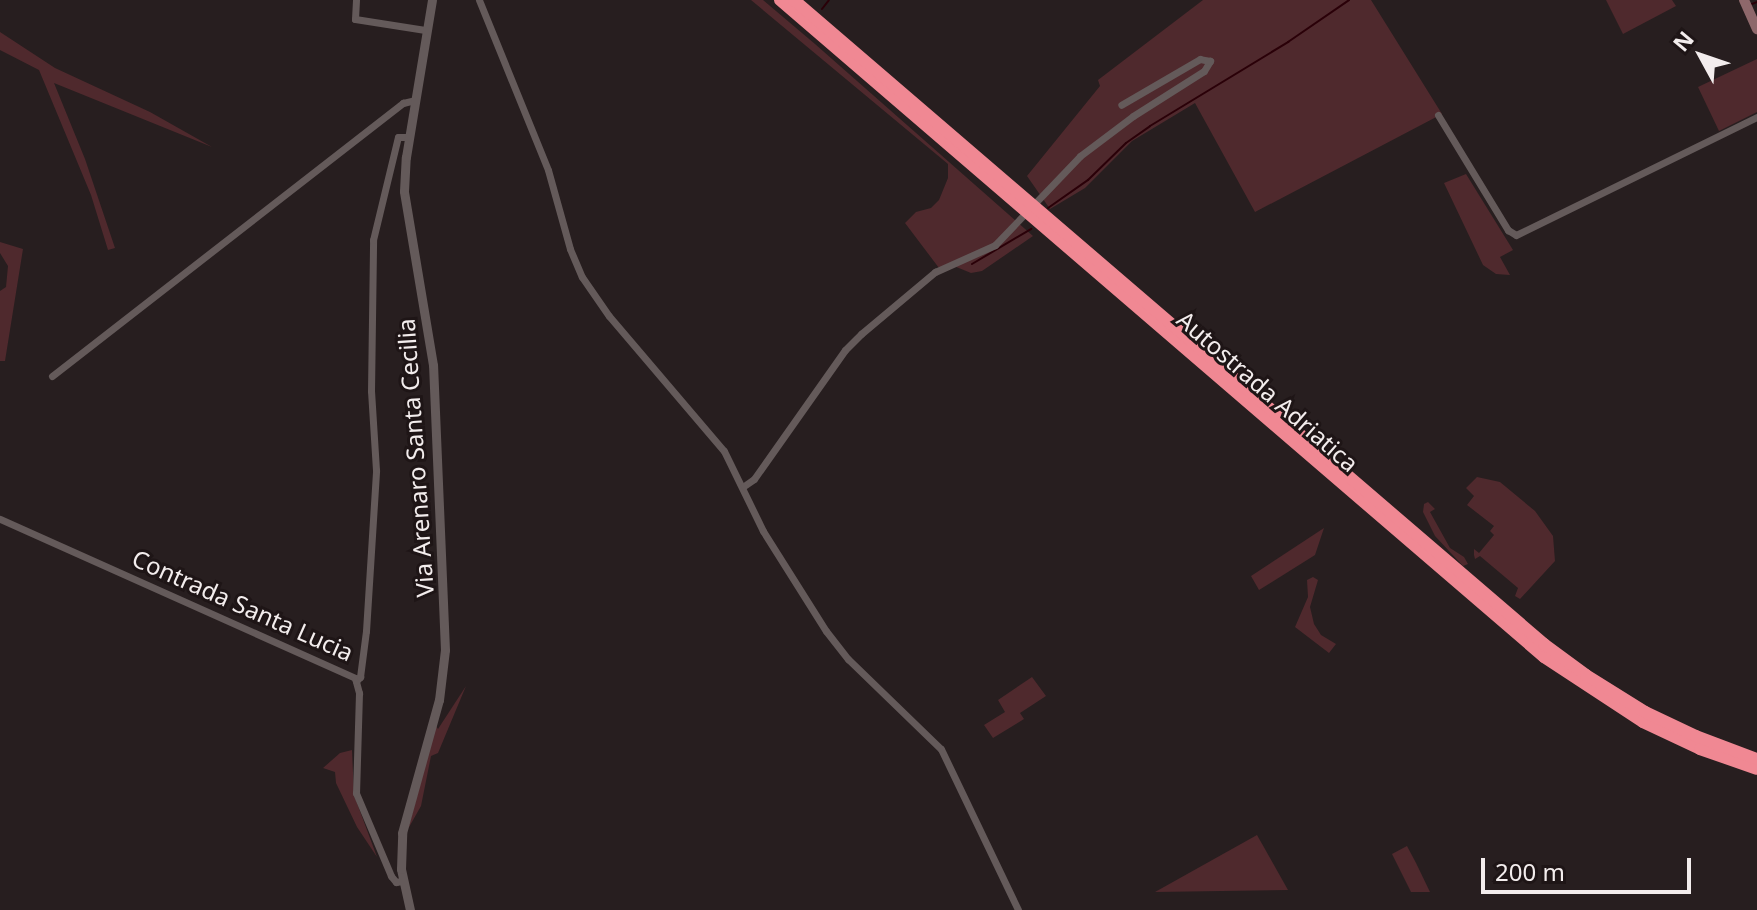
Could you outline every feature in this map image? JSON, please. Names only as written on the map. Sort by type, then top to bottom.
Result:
[{"type":"highway","name":"Autostrada Adriatica","points":[[780,0],[1544,657],[1643,722],[1700,749],[1757,769]]},
{"type":"highway","name":"Autostrada Adriatica","points":[[794,0],[1563,659],[1653,716],[1757,759]]},
{"type":"main road","points":[[1744,0],[1757,29]]},
{"type":"street","points":[[356,0],[355,19],[425,30]]},
{"type":"street","name":"Via Arenaro Santa Cecilia","points":[[410,910],[402,881],[402,833],[439,700],[445,650],[433,365],[404,191],[409,137],[432,0]]},
{"type":"street","points":[[479,0],[548,170],[570,249],[582,277],[609,316],[724,451],[744,486],[763,531],[826,631],[848,659],[941,749],[1018,910]]},
{"type":"street","points":[[744,486],[754,479],[845,350],[861,334],[935,272],[983,253],[1014,228],[1080,156],[1133,116],[1204,71],[1210,61],[1200,59],[1121,105]]},
{"type":"street","points":[[52,376],[403,103],[415,100]]},
{"type":"street","points":[[1438,115],[1508,230],[1516,235],[1757,117]]},
{"type":"street","points":[[356,681],[360,677],[366,631],[376,470],[371,391],[373,240],[398,137],[409,137]]},
{"type":"street","name":"Contrada Santa Lucia","points":[[0,519],[338,668],[356,681],[359,693],[356,793],[391,876],[396,882],[402,881]]},
{"type":"shaded area","points":[[751,0],[763,0],[1033,236],[982,271],[971,273],[949,264],[939,268],[905,223],[916,212],[931,208],[939,200],[948,178],[948,164]]},
{"type":"shaded area","points":[[1203,0],[1371,0],[1442,114],[1255,212],[1195,103],[1132,141],[1085,188],[1050,209],[1027,176],[1100,86],[1098,80]]},
{"type":"shaded area","points":[[1606,0],[1672,0],[1676,6],[1623,34]]},
{"type":"shaded area","points":[[0,32],[55,68],[150,112],[212,147],[54,83],[85,159],[115,248],[108,250],[91,195],[39,70],[0,50]]},
{"type":"shaded area","points":[[1757,59],[1757,112],[1719,131],[1698,87]]},
{"type":"shaded area","points":[[1466,174],[1513,250],[1500,257],[1510,275],[1496,274],[1483,265],[1444,183]]},
{"type":"shaded area","points":[[0,242],[23,249],[5,361],[0,361],[0,291],[6,287],[8,266],[0,253]]},
{"type":"shaded area","points":[[1477,477],[1500,482],[1535,511],[1553,536],[1555,561],[1520,599],[1515,596],[1518,588],[1480,556],[1475,559],[1474,549],[1479,553],[1494,535],[1490,531],[1494,526],[1467,505],[1474,496],[1466,488]]},
{"type":"shaded area","points":[[1428,502],[1435,509],[1430,512],[1450,548],[1464,557],[1468,564],[1463,566],[1435,536],[1423,512],[1424,504]]},
{"type":"shaded area","points":[[1324,528],[1315,555],[1259,590],[1251,576]]},
{"type":"shaded area","points":[[1313,577],[1318,580],[1310,607],[1314,624],[1321,635],[1336,644],[1329,653],[1295,627],[1308,597],[1307,580]]},
{"type":"shaded area","points":[[1032,677],[1046,696],[1020,713],[1024,719],[993,738],[984,725],[1005,712],[998,700]]},
{"type":"shaded area","points":[[466,686],[438,753],[431,756],[421,806],[408,829],[436,726],[438,729]]},
{"type":"shaded area","points":[[352,750],[354,795],[377,857],[357,827],[336,783],[335,772],[323,768],[340,753]]},
{"type":"shaded area","points":[[1257,835],[1288,890],[1155,892]]},
{"type":"shaded area","points":[[1407,846],[1430,892],[1411,892],[1392,854]]},
{"type":"waterway","points":[[822,9],[829,0]]},
{"type":"waterway","points":[[1048,208],[1088,180],[1126,143],[1150,126],[1288,42],[1349,0]]},
{"type":"waterway","points":[[1752,4],[1757,2]]},
{"type":"waterway","points":[[972,264],[1031,229]]}]
